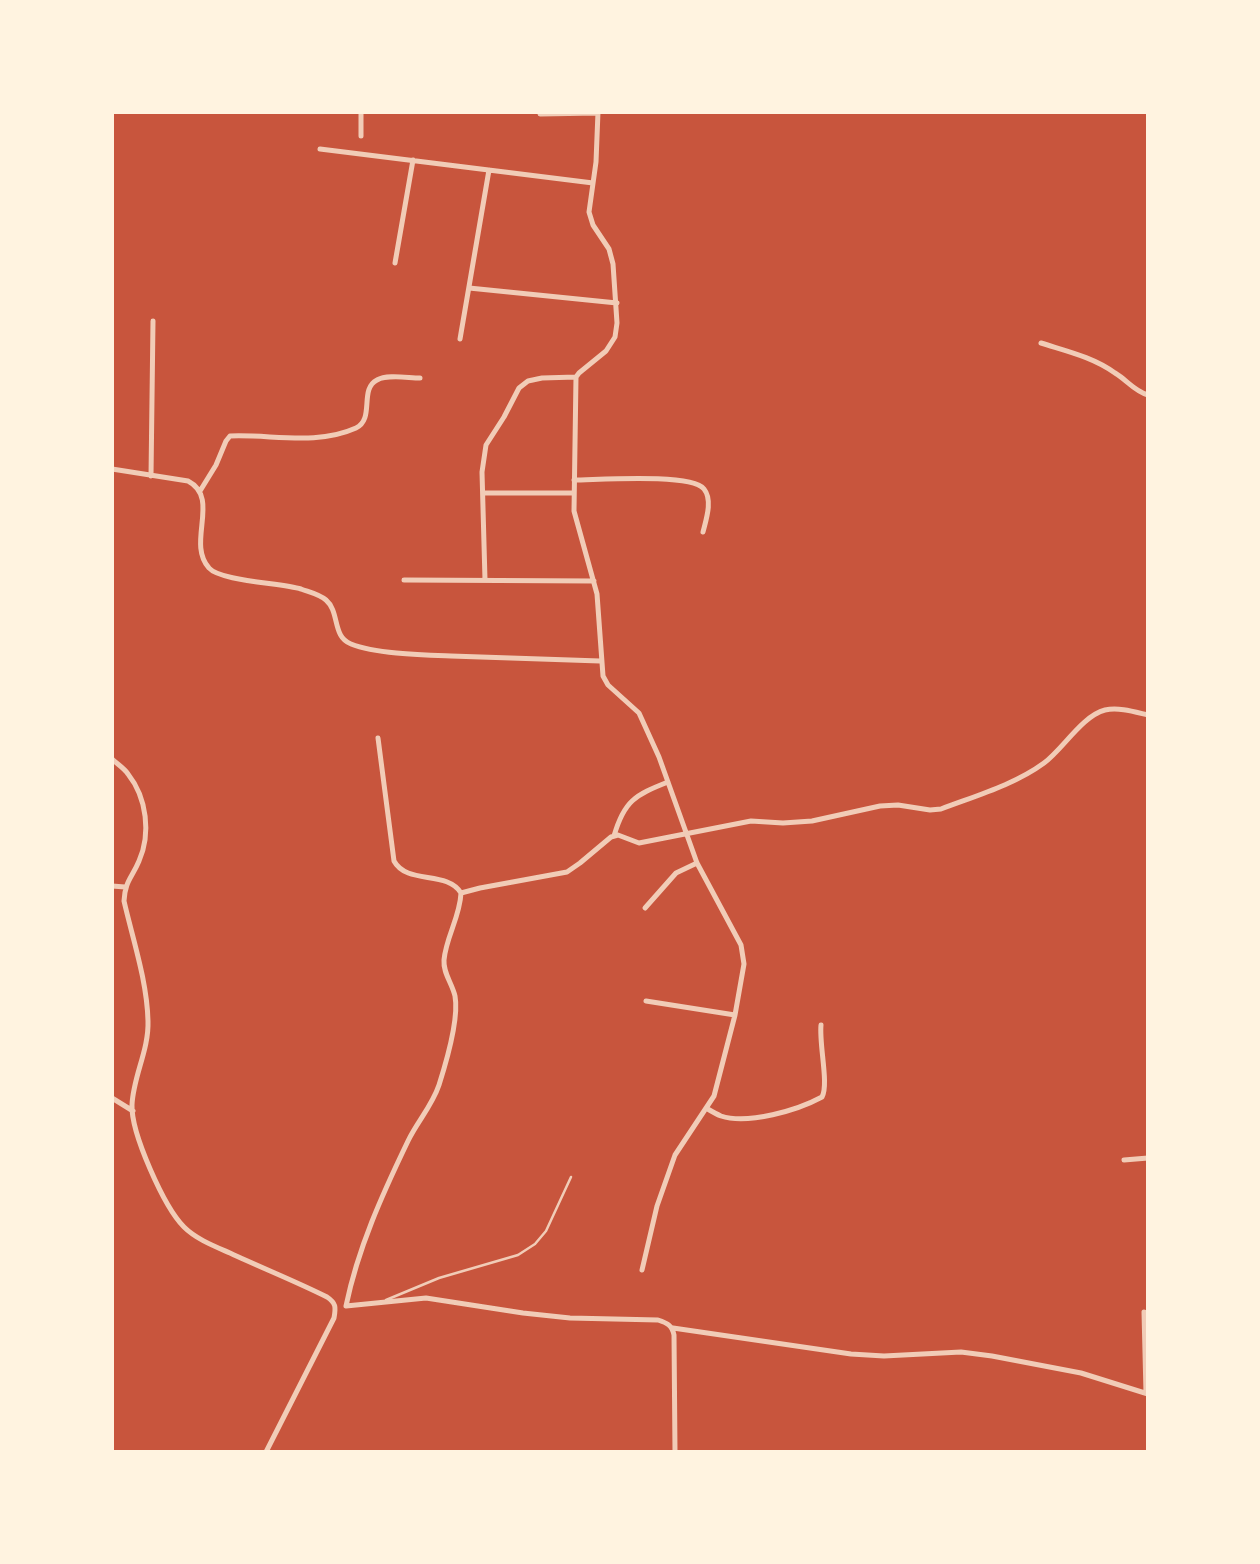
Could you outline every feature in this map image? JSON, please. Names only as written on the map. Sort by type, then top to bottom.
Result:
[{"type":"street","points":[[361,112],[361,136]]},
{"type":"street","points":[[540,114],[598,113],[589,212],[593,225],[609,250],[616,282],[615,337],[606,351],[576,377],[574,511],[597,594],[603,676],[608,685],[639,713],[659,757],[697,863],[741,945],[744,964],[735,1015],[714,1096],[675,1155],[657,1206],[642,1270]]},
{"type":"street","points":[[320,149],[593,183]]},
{"type":"street","points":[[396,263],[413,160]]},
{"type":"street","points":[[460,339],[489,170]]},
{"type":"street","points":[[469,288],[617,303]]},
{"type":"street","points":[[151,476],[153,321]]},
{"type":"street","points":[[1041,344],[1091,359],[1148,395]]},
{"type":"street","points":[[485,580],[482,472],[486,445],[519,388],[528,381],[576,377]]},
{"type":"street","points":[[200,491],[230,436],[299,439],[356,428],[365,416],[368,394],[374,382],[380,379],[420,378]]},
{"type":"street","points":[[112,469],[188,481],[200,491],[203,499],[201,545],[208,568],[236,578],[290,586],[326,600],[333,609],[342,638],[347,643],[360,648],[419,655],[600,661]]},
{"type":"street","points":[[574,480],[689,481],[704,489],[708,497],[703,532]]},
{"type":"street","points":[[483,493],[574,493]]},
{"type":"street","points":[[404,580],[594,581]]},
{"type":"street","points":[[614,836],[639,843],[751,821],[812,821],[880,806],[940,809],[1013,781],[1044,763],[1093,716],[1105,710],[1118,709],[1148,715]]},
{"type":"street","points":[[346,1306],[355,1265],[376,1211],[409,1139],[433,1100],[443,1069],[455,1010],[455,996],[443,967],[461,893],[450,883],[404,872],[394,861],[378,738]]},
{"type":"street","points":[[112,759],[128,774],[142,800],[146,820],[144,846],[139,862],[125,887],[124,901],[147,1001],[148,1023],[133,1111],[133,1123],[145,1154],[171,1209],[184,1227],[203,1241],[335,1302],[334,1318],[266,1452]]},
{"type":"street","points":[[461,893],[567,872],[614,836],[628,803],[640,793],[668,782]]},
{"type":"street","points":[[645,908],[676,873],[697,863]]},
{"type":"street","points":[[112,886],[125,887]]},
{"type":"street","points":[[646,1001],[735,1015]]},
{"type":"street","points":[[706,1108],[720,1116],[744,1119],[760,1117],[822,1097],[825,1081],[820,1050],[821,1025]]},
{"type":"street","points":[[112,1098],[133,1111]]},
{"type":"street","points":[[1124,1160],[1148,1157]]},
{"type":"street","points":[[336,1307],[426,1298],[558,1317],[658,1320],[673,1328],[851,1354],[884,1356],[961,1352],[1081,1373],[1147,1394],[1144,1312]]},
{"type":"street","points":[[673,1328],[675,1452]]},
{"type":"lane","points":[[380,1303],[439,1279],[518,1255],[535,1244],[546,1231],[571,1177]]}]
